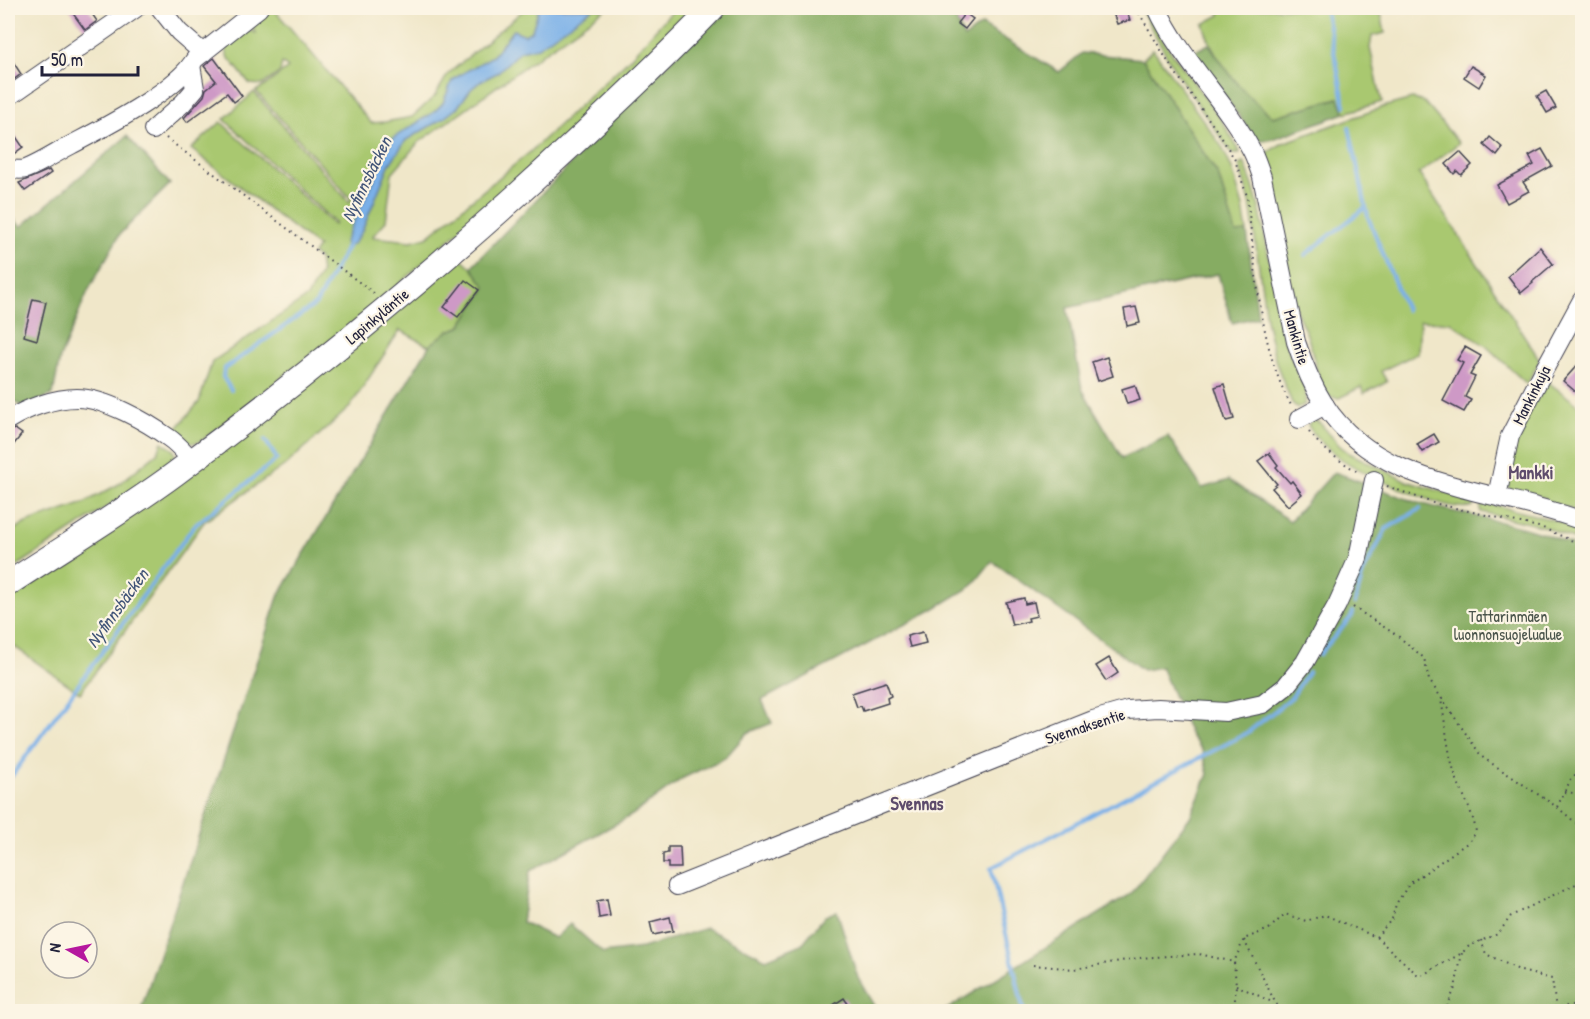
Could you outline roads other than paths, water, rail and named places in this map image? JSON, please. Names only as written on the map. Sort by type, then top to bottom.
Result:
[{"type":"main road","name":"Lapinkyläntie","points":[[8,584],[122,510],[192,460],[270,403],[388,307],[538,177],[661,61],[713,8]]},
{"type":"street","points":[[8,97],[136,8]]},
{"type":"street","points":[[119,119],[156,131],[195,89],[197,59],[160,8]]},
{"type":"street","points":[[8,168],[23,170],[37,164],[148,101],[188,70],[197,59],[259,8]]},
{"type":"street","name":"Mankintie","points":[[1156,8],[1252,152],[1262,177],[1296,342],[1305,367],[1325,405],[1355,439],[1399,467],[1422,477],[1551,509],[1582,521]]},
{"type":"street","name":"Mankinkuja","points":[[1497,496],[1510,436],[1582,300]]},
{"type":"street","points":[[8,420],[21,412],[53,402],[77,398],[96,401],[118,410],[170,439],[192,460]]},
{"type":"street","points":[[1299,419],[1325,405]]},
{"type":"street","name":"Svennaksentie","points":[[677,886],[1093,720],[1128,710],[1148,708],[1226,712],[1263,704],[1285,687],[1305,662],[1337,605],[1358,558],[1374,480]]},
{"type":"water","points":[[539,8],[593,8],[538,47],[520,51],[497,73],[471,89],[457,108],[406,140],[389,165],[362,231],[355,242],[346,249],[345,241],[350,229],[393,138],[433,113],[443,103],[452,81],[493,56],[513,30],[525,35],[532,31]]},
{"type":"waterway","points":[[1325,8],[1345,106]]},
{"type":"waterway","points":[[1349,127],[1368,217],[1406,310]]},
{"type":"waterway","points":[[1305,255],[1366,207]]},
{"type":"waterway","name":"Nyfinnsbäcken","points":[[231,390],[223,377],[224,369],[316,304],[348,245]]},
{"type":"waterway","name":"Nyfinnsbäcken","points":[[8,781],[194,526],[277,459],[265,440]]},
{"type":"waterway","points":[[1355,603],[1363,573],[1386,529],[1420,509]]},
{"type":"waterway","points":[[1319,655],[1353,612]]},
{"type":"waterway","points":[[1024,1012],[991,868],[1247,733],[1292,697],[1308,672]]},
{"type":"district","name":"Mankki","points":[[1531,472]]},
{"type":"district","name":"Svennas","points":[[917,803]]},
{"type":"park label","name":"Tattarinmäen luonnonsuojelualue","points":[[1508,625]]}]
